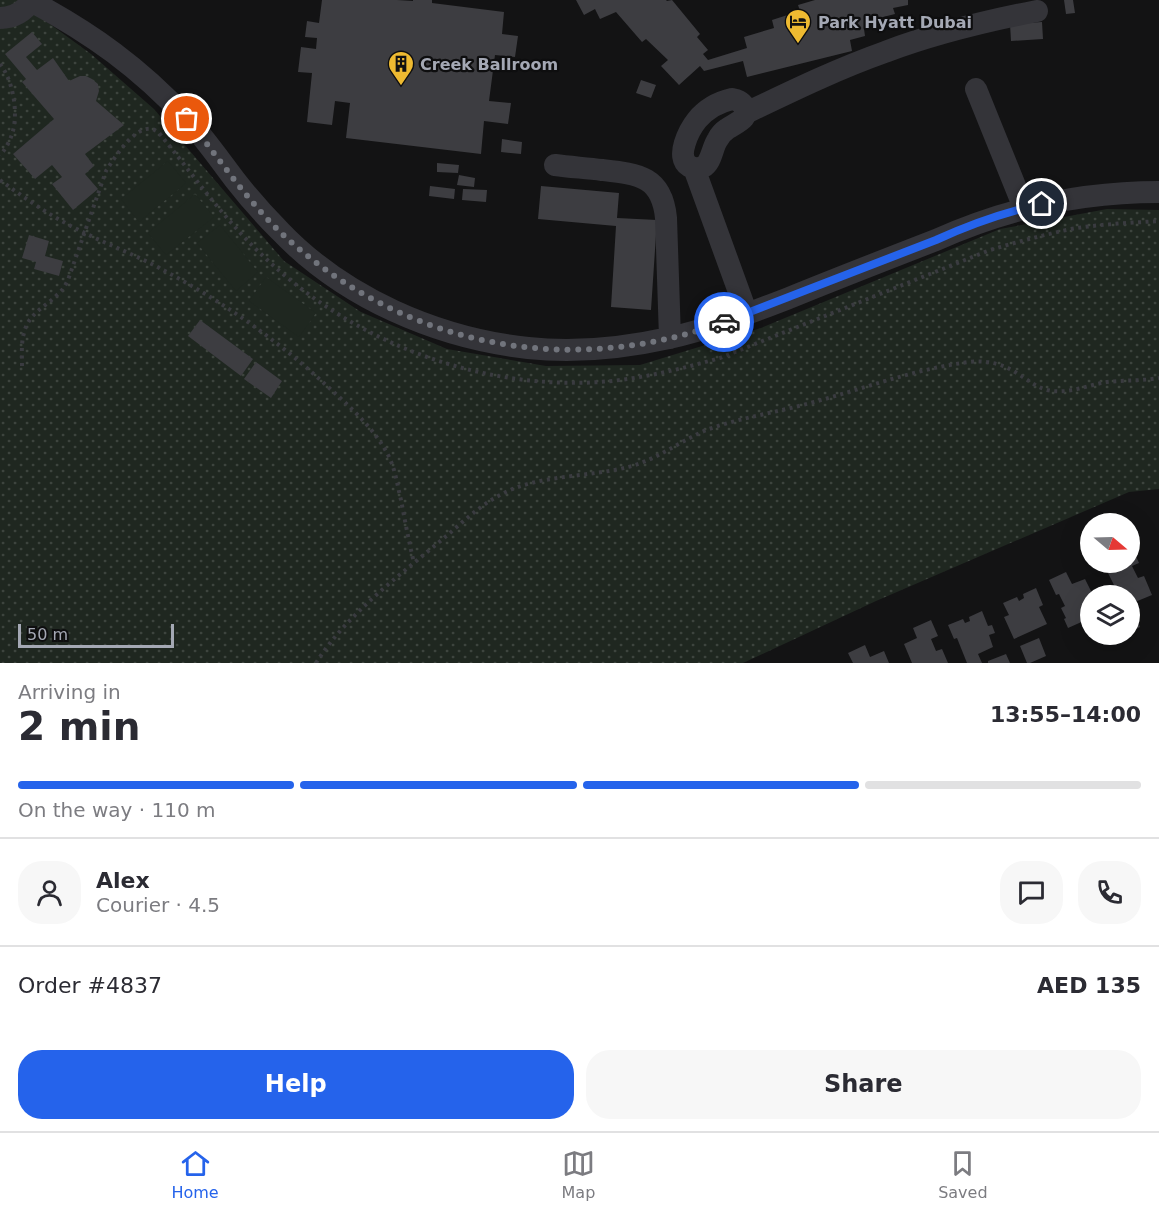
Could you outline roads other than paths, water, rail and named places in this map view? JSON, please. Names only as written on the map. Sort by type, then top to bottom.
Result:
[{"type":"lane","points":[[0,18],[17,15],[32,0],[99,41],[130,65],[187,119],[260,211],[288,239],[326,270],[384,306],[420,322],[495,343],[530,348],[580,350],[625,346],[670,338],[709,328],[747,314],[994,216],[1097,194],[1159,192]]},
{"type":"lane","points":[[747,314],[694,168],[705,165],[718,137],[740,122],[746,113],[839,69],[937,35],[986,21],[1037,11]]},
{"type":"lane","points":[[976,89],[1024,208]]},
{"type":"lane","points":[[555,165],[640,176],[660,193],[665,205],[666,218],[670,338]]},
{"type":"place","name":"Park Hyatt Dubai","points":[[798,45]]},
{"type":"place","name":"Creek Ballroom","points":[[401,87]]}]
